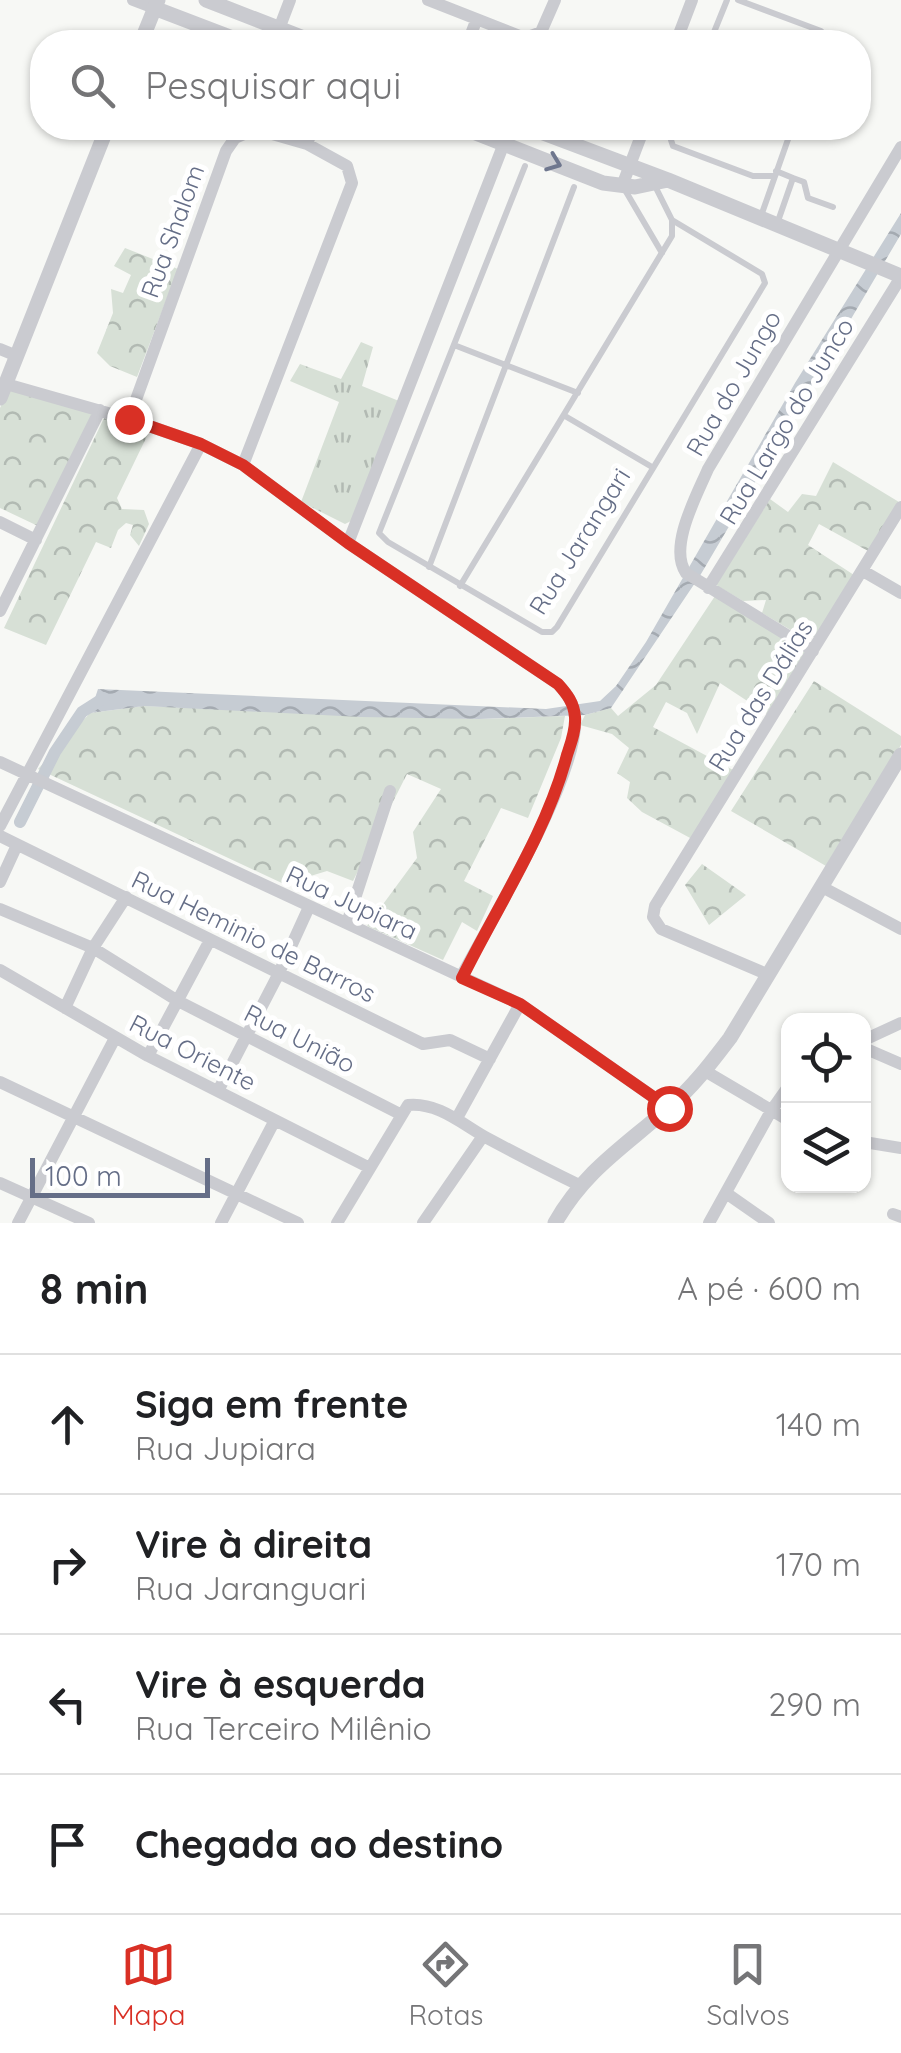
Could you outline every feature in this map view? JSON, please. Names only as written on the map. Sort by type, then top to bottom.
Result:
[{"type":"street","points":[[133,0],[156,4],[216,30]]},
{"type":"street","points":[[206,0],[265,30]]},
{"type":"street","points":[[279,30],[290,0]]},
{"type":"street","points":[[428,0],[500,30]]},
{"type":"street","points":[[542,30],[556,0]]},
{"type":"street","points":[[681,30],[692,0]]},
{"type":"street","points":[[146,30],[156,4]]},
{"type":"street","points":[[473,30],[476,21]]},
{"type":"street","points":[[102,140],[3,391],[100,410],[201,444],[243,465],[348,543],[558,684],[571,702],[575,728],[562,777],[542,824],[462,978]]},
{"type":"street","name":"Rua Shalom","points":[[129,419],[226,151],[234,140]]},
{"type":"street","name":"Rua Shalom","points":[[243,465],[352,184],[347,166],[292,140]]},
{"type":"street","points":[[306,144],[308,140]]},
{"type":"street","points":[[348,543],[505,140]]},
{"type":"street","points":[[517,140],[604,183],[622,186],[656,179]]},
{"type":"street","points":[[561,140],[901,276]]},
{"type":"street","points":[[622,186],[639,140]]},
{"type":"street","name":"Rua do Jungo","points":[[704,586],[681,567],[680,546],[708,468],[901,147]]},
{"type":"street","name":"Rua Largo do Junco","points":[[704,586],[901,276]]},
{"type":"street","points":[[0,349],[17,356]]},
{"type":"street","points":[[0,611],[100,410]]},
{"type":"street","points":[[0,882],[6,837],[29,778],[201,444]]},
{"type":"street","name":"Rua das Dálias","points":[[769,975],[661,929],[653,917],[656,906],[901,506]]},
{"type":"street","points":[[0,522],[36,540]]},
{"type":"street","points":[[863,570],[901,593]]},
{"type":"street","points":[[704,586],[813,651]]},
{"type":"street","points":[[555,1223],[579,1185],[602,1161],[669,1108],[705,1071],[769,975],[901,754]]},
{"type":"street","name":"Rua Jupiara","points":[[0,762],[520,1004],[669,1108]]},
{"type":"street","points":[[348,924],[390,791]]},
{"type":"street","name":"Rua Heminio de Barros","points":[[6,837],[422,1044],[450,1040],[490,1059]]},
{"type":"street","points":[[822,887],[901,929]]},
{"type":"street","points":[[65,1008],[94,948],[126,897]]},
{"type":"street","points":[[218,1091],[309,906]]},
{"type":"street","name":"Rua União","points":[[0,909],[94,948],[178,1001],[400,1114],[408,1105],[416,1104],[457,1118],[483,1136],[579,1185]]},
{"type":"street","points":[[148,1056],[210,940]]},
{"type":"street","name":"Rua Oriente","points":[[0,970],[148,1056],[368,1168]]},
{"type":"street","points":[[457,1118],[520,1004]]},
{"type":"street","points":[[871,1036],[898,1022]]},
{"type":"street","points":[[18,1223],[115,1038]]},
{"type":"street","points":[[871,1051],[901,1064]]},
{"type":"street","points":[[705,1071],[781,1116]]},
{"type":"street","points":[[0,1082],[298,1223]]},
{"type":"street","points":[[709,1223],[781,1097]]},
{"type":"street","points":[[336,1223],[400,1114]]},
{"type":"street","points":[[221,1223],[275,1120]]},
{"type":"street","points":[[423,1223],[483,1136]]},
{"type":"street","points":[[871,1143],[901,1148]]},
{"type":"street","points":[[0,1183],[90,1223]]},
{"type":"street","points":[[726,1194],[769,1223]]},
{"type":"lane","points":[[715,30],[726,0]]},
{"type":"lane","points":[[738,0],[818,30]]},
{"type":"lane","points":[[672,140],[673,146],[754,176],[776,173],[804,182],[806,196],[833,207]]},
{"type":"lane","points":[[760,218],[788,140]]},
{"type":"lane","name":"Rua Jarangari","points":[[525,166],[379,533],[460,586],[542,632],[552,632],[765,283],[762,274],[672,220]]},
{"type":"lane","points":[[776,224],[794,178]]},
{"type":"lane","points":[[460,586],[672,236],[672,220],[656,179]]},
{"type":"lane","points":[[622,186],[662,254]]},
{"type":"lane","points":[[429,567],[574,187]]},
{"type":"lane","points":[[454,345],[579,393]]},
{"type":"lane","points":[[565,416],[652,468]]},
{"type":"green space","points":[[125,248],[178,269],[137,377],[110,366],[97,353],[113,313],[111,289],[123,293],[131,275],[114,266]]},
{"type":"green space","points":[[361,342],[373,347],[362,386],[399,401],[355,519],[345,524],[301,502],[339,402],[290,381],[300,364],[341,379]]},
{"type":"green space","points":[[9,388],[95,413],[38,526],[0,508],[0,408]]},
{"type":"green space","points":[[104,418],[149,432],[117,498],[122,509],[144,510],[149,524],[139,546],[130,535],[133,525],[126,523],[118,530],[111,548],[96,542],[46,645],[4,628]]},
{"type":"green space","points":[[833,462],[899,502],[868,551],[819,524],[808,545],[854,575],[815,637],[794,632],[762,613],[766,600],[743,601],[716,585],[770,499],[788,512],[802,494],[816,496]]},
{"type":"green space","points":[[715,596],[806,652],[767,714],[720,683],[697,734],[687,713],[666,702],[653,727],[733,770],[692,839],[642,812],[627,798],[630,782],[617,773],[629,748],[612,734],[580,725],[585,715],[611,708],[618,716],[656,685]]},
{"type":"green space","points":[[814,681],[901,736],[901,745],[826,866],[731,811]]},
{"type":"green space","points":[[144,706],[479,719],[565,716],[561,738],[528,818],[501,808],[464,881],[493,896],[477,931],[462,922],[443,960],[367,926],[417,858],[413,832],[441,789],[407,774],[353,881],[327,871],[284,884],[38,769],[90,713]]},
{"type":"green space","points":[[702,864],[746,895],[709,925],[685,885]]},
{"type":"water","points":[[901,213],[901,234],[701,574],[611,708],[585,715],[479,719],[144,706],[90,713],[98,689],[546,709],[600,701],[616,686],[646,642],[795,383]]},
{"type":"waterway","points":[[20,822],[55,752],[82,712],[104,698]]},
{"type":"route","points":[[129,419],[201,444],[243,465],[348,543],[558,684],[566,694],[573,706],[575,728],[562,777],[542,824],[462,978],[520,1004],[669,1108]]}]
